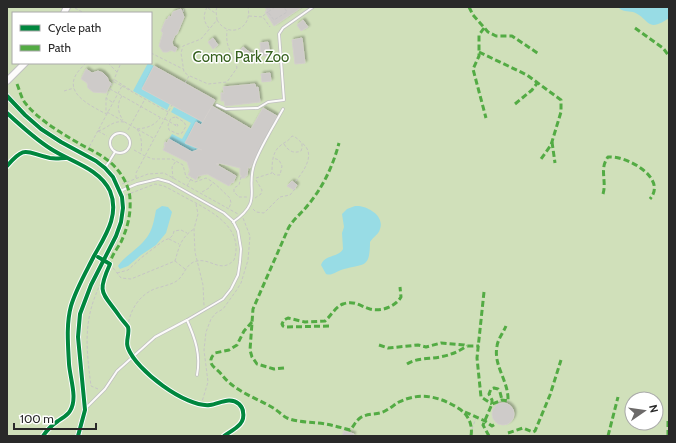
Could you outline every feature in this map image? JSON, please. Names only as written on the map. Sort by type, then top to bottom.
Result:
[{"type":"street","points":[[7,81],[24,64]]},
{"type":"street","points":[[7,96],[41,129],[105,168],[118,186],[122,197],[123,208],[121,222],[116,236],[103,260],[85,300],[80,322],[78,344],[84,410],[78,436]]},
{"type":"lane","points":[[217,105],[226,109],[258,108],[268,102],[284,100],[278,34],[282,28],[313,7]]},
{"type":"lane","points":[[233,222],[242,216],[249,207],[252,199],[252,172],[255,161],[283,109]]},
{"type":"lane","points":[[119,133],[126,134],[130,143],[128,150],[122,153],[115,152],[110,144],[111,138],[119,133]]},
{"type":"lane","points":[[105,168],[115,152]]},
{"type":"lane","points":[[84,410],[102,392],[117,371],[155,337],[224,299],[238,275],[241,249],[238,231],[233,222],[224,213],[164,180],[158,179],[137,184],[120,191]]},
{"type":"lane","points":[[187,320],[198,352],[198,375]]},
{"type":"path","points":[[183,12],[184,7]]},
{"type":"path","points":[[210,29],[204,22],[203,17],[207,7],[216,13]]},
{"type":"path","points":[[217,7],[217,20],[223,28],[230,31],[241,28],[247,22],[249,16],[248,7]]},
{"type":"path","points":[[249,16],[263,16],[275,7]]},
{"type":"path","points":[[268,12],[274,20],[287,12],[284,7]]},
{"type":"path","points":[[263,16],[270,27]]},
{"type":"path","points":[[217,20],[201,39],[183,46],[181,53],[184,72],[189,76],[208,84],[227,82],[237,68],[236,62],[227,46],[227,30]]},
{"type":"path","points":[[152,54],[183,69]]},
{"type":"path","points":[[85,64],[75,77],[75,88],[77,94],[82,100],[154,139]]},
{"type":"path","points":[[109,64],[118,72]]},
{"type":"path","points":[[107,113],[106,98],[121,64]]},
{"type":"path","points":[[185,83],[189,76]]},
{"type":"path","points":[[114,81],[168,112]]},
{"type":"path","points":[[114,81],[132,90],[132,92]]},
{"type":"path","points":[[80,163],[122,86]]},
{"type":"path","points":[[64,91],[75,88]]},
{"type":"path","points":[[110,89],[164,120],[176,124],[180,120]]},
{"type":"path","points":[[122,96],[118,103],[119,112],[125,122]]},
{"type":"path","points":[[106,98],[118,103]]},
{"type":"path","points":[[128,130],[145,99]]},
{"type":"path","points":[[137,184],[136,172],[172,105]]},
{"type":"path","points":[[136,129],[150,127],[161,117]]},
{"type":"path","points":[[176,117],[184,122],[186,126],[182,133],[178,134],[169,130],[168,125],[170,122],[172,118],[176,117]]},
{"type":"path","points":[[97,131],[117,122],[125,122]]},
{"type":"path","points":[[136,129],[141,136],[142,142],[140,154]]},
{"type":"path","points":[[97,131],[108,136]]},
{"type":"path","points":[[272,173],[272,162],[279,146],[287,143],[292,136],[296,136],[307,148],[308,163],[295,182]]},
{"type":"path","points":[[284,144],[286,148],[298,153],[302,148],[301,143]]},
{"type":"path","points":[[134,150],[153,159],[169,158],[176,161],[183,165],[186,177],[191,178],[196,182],[206,178],[213,182],[230,198],[231,203],[229,209]]},
{"type":"path","points":[[241,177],[239,185],[234,188],[235,194],[239,197],[252,199],[258,198],[262,190],[256,178],[272,173],[275,176],[280,175],[282,166],[280,162],[274,158]]},
{"type":"path","points":[[74,161],[80,163],[84,167]]},
{"type":"path","points":[[173,178],[172,167],[176,161]]},
{"type":"path","points":[[105,184],[109,190],[148,174],[159,172],[164,173],[242,216],[250,236],[248,260],[241,283],[236,292],[223,309],[216,313],[211,319],[206,332],[204,350],[208,382],[201,405]]},
{"type":"path","points":[[186,186],[191,178]]},
{"type":"path","points":[[202,192],[209,188],[213,182]]},
{"type":"path","points":[[122,197],[152,185],[159,184],[196,203],[222,219],[233,234],[236,249],[234,260],[227,266],[203,261],[191,263],[178,280],[167,286],[144,294],[137,302],[129,316],[126,325],[128,332]]},
{"type":"path","points":[[249,207],[256,212],[264,213],[280,197],[290,195],[295,189]]},
{"type":"path","points":[[196,203],[198,214],[194,229],[197,261],[203,285],[204,310]]},
{"type":"path","points":[[175,261],[179,244],[187,233],[194,229]]},
{"type":"path","points":[[117,273],[128,270],[163,241],[169,239],[173,235],[174,231],[181,230],[187,233]]},
{"type":"path","points":[[169,239],[179,244]]},
{"type":"path","points":[[103,260],[121,278],[131,279],[175,261]]},
{"type":"path","points":[[175,261],[185,269]]},
{"type":"path","points":[[102,291],[104,277]]},
{"type":"path","points":[[102,284],[100,284],[92,303],[86,339],[92,386],[102,392]]},
{"type":"path","points":[[71,380],[73,391]]},
{"type":"path","points":[[195,404],[208,405]]},
{"type":"path","points":[[472,429],[476,418]]},
{"type":"green space","name":"Como Park Zoo","points":[[7,7],[669,7],[669,436],[7,436]]},
{"type":"water","points":[[618,7],[669,7],[669,18],[662,23],[652,25],[633,12],[623,11]]},
{"type":"water","points":[[147,64],[150,64],[154,66],[142,89],[170,104],[167,110],[133,91]]},
{"type":"water","points":[[174,107],[203,122],[201,125],[196,122],[185,143],[202,150],[199,149],[192,152],[169,139],[172,134],[182,139],[191,123],[171,112]]},
{"type":"water","points":[[162,206],[168,207],[172,212],[166,233],[156,245],[128,266],[120,269],[118,266],[121,262],[146,239],[151,230],[156,210]]},
{"type":"water","points":[[355,206],[369,209],[380,219],[380,229],[370,242],[369,257],[364,264],[332,274],[326,274],[321,265],[325,259],[338,254],[343,249],[342,233],[344,227],[342,214],[347,209]]},
{"type":"building","points":[[265,7],[302,7],[274,26],[265,12],[267,11]]},
{"type":"building","points":[[181,9],[184,17],[172,42],[173,46],[177,48],[175,52],[171,50],[163,52],[159,46],[163,33],[161,31],[166,19],[167,20],[169,16],[171,17],[173,12]]},
{"type":"building","points":[[303,20],[308,27],[301,31],[297,25]]},
{"type":"building","points":[[213,38],[218,45],[213,49],[208,42]]},
{"type":"building","points":[[302,38],[305,63],[295,64],[292,40]]},
{"type":"building","points":[[268,42],[270,55],[261,56],[260,43]]},
{"type":"building","points":[[243,47],[257,58],[252,64],[238,53]]},
{"type":"building","points":[[154,66],[215,100],[203,122],[142,89]]},
{"type":"building","points":[[86,69],[92,73],[98,71],[107,77],[111,83],[106,93],[93,92],[88,88],[87,83],[81,79]]},
{"type":"building","points":[[270,73],[271,81],[262,82],[261,74]]},
{"type":"building","points":[[255,84],[256,88],[258,87],[260,102],[225,106],[224,101],[221,101],[221,93],[224,93],[223,87]]},
{"type":"building","points":[[212,106],[251,129],[263,108],[277,116],[250,168],[248,167],[247,176],[245,176],[245,178],[241,178],[240,168],[219,163],[218,165],[217,163],[217,165],[236,176],[233,183],[232,182],[229,186],[207,174],[198,176],[196,180],[188,175],[190,171],[187,162],[163,150],[165,142],[167,143],[169,139],[192,152],[199,149],[202,150],[185,143],[196,122],[201,125]]},
{"type":"building","points":[[292,181],[297,185],[294,190],[287,186]]},
{"type":"building","points":[[503,403],[511,406],[514,414],[511,422],[503,425],[495,422],[492,414],[495,406]]},
{"type":"building","points":[[344,431],[354,434],[353,436],[342,436]]},
{"type":"marked path","points":[[469,7],[473,15],[488,32],[496,36],[512,36],[539,54]]},
{"type":"marked path","points":[[484,28],[479,35],[479,56],[473,69],[486,118]]},
{"type":"marked path","points":[[635,28],[663,48],[669,56]]},
{"type":"marked path","points":[[479,52],[527,75],[561,100],[561,112],[551,145],[541,159]]},
{"type":"marked path","points":[[515,104],[532,90],[538,82]]},
{"type":"marked path","points":[[17,84],[24,102],[31,110],[58,131],[106,159],[123,177],[130,194],[129,216],[127,227],[110,264]]},
{"type":"marked path","points":[[552,142],[555,163]]},
{"type":"marked path","points":[[284,368],[274,369],[257,364],[252,357],[250,350],[253,309],[288,229],[323,184],[331,168],[339,143]]},
{"type":"marked path","points":[[603,194],[605,162],[608,157],[616,157],[634,164],[649,176],[654,183],[654,191],[650,199]]},
{"type":"marked path","points":[[329,326],[286,327],[282,324],[284,320],[288,318],[305,322],[325,321],[338,307],[347,303],[354,303],[374,310],[387,308],[395,304],[401,297],[400,287]]},
{"type":"marked path","points":[[484,292],[477,358],[481,397],[492,404]]},
{"type":"marked path","points":[[252,322],[244,331],[237,345],[229,350],[215,353],[211,360],[212,366],[233,386],[275,409],[287,418],[299,421],[321,423],[350,430],[363,416],[383,412],[406,399],[421,396],[436,398],[444,401],[465,413],[470,423],[471,436]]},
{"type":"marked path","points":[[489,436],[483,425],[492,404],[502,400],[508,401],[508,394],[496,353],[498,341],[506,326]]},
{"type":"marked path","points":[[379,345],[388,348],[418,345],[426,347],[441,343],[479,346]]},
{"type":"marked path","points":[[407,364],[418,360],[447,355],[457,352],[467,346]]},
{"type":"marked path","points":[[508,433],[523,428],[533,432],[535,431],[550,395],[561,360]]},
{"type":"marked path","points":[[492,404],[489,394],[491,389],[498,389],[502,400]]},
{"type":"marked path","points":[[608,436],[618,397]]},
{"type":"marked path","points":[[465,412],[485,421],[492,426],[495,424]]},
{"type":"marked path","points":[[668,421],[668,436]]},
{"type":"cycle path","points":[[7,96],[41,129],[96,161],[105,168],[113,177],[122,197],[123,208],[121,222],[116,236],[91,285],[80,314],[78,337],[85,410],[78,436]]},
{"type":"cycle path","points":[[7,113],[45,145],[92,171],[105,183],[113,200],[112,217],[107,233],[78,287],[69,313],[68,342],[69,364],[73,388],[72,406],[70,411],[52,426],[43,436]]},
{"type":"cycle path","points":[[7,166],[13,159],[23,152],[50,158],[66,158]]},
{"type":"cycle path","points":[[98,257],[110,264],[103,282],[103,293],[128,327],[128,348],[141,367],[163,386],[188,400],[200,404],[210,405],[224,401],[232,401],[239,404],[243,411],[242,420],[238,427],[224,436]]}]
